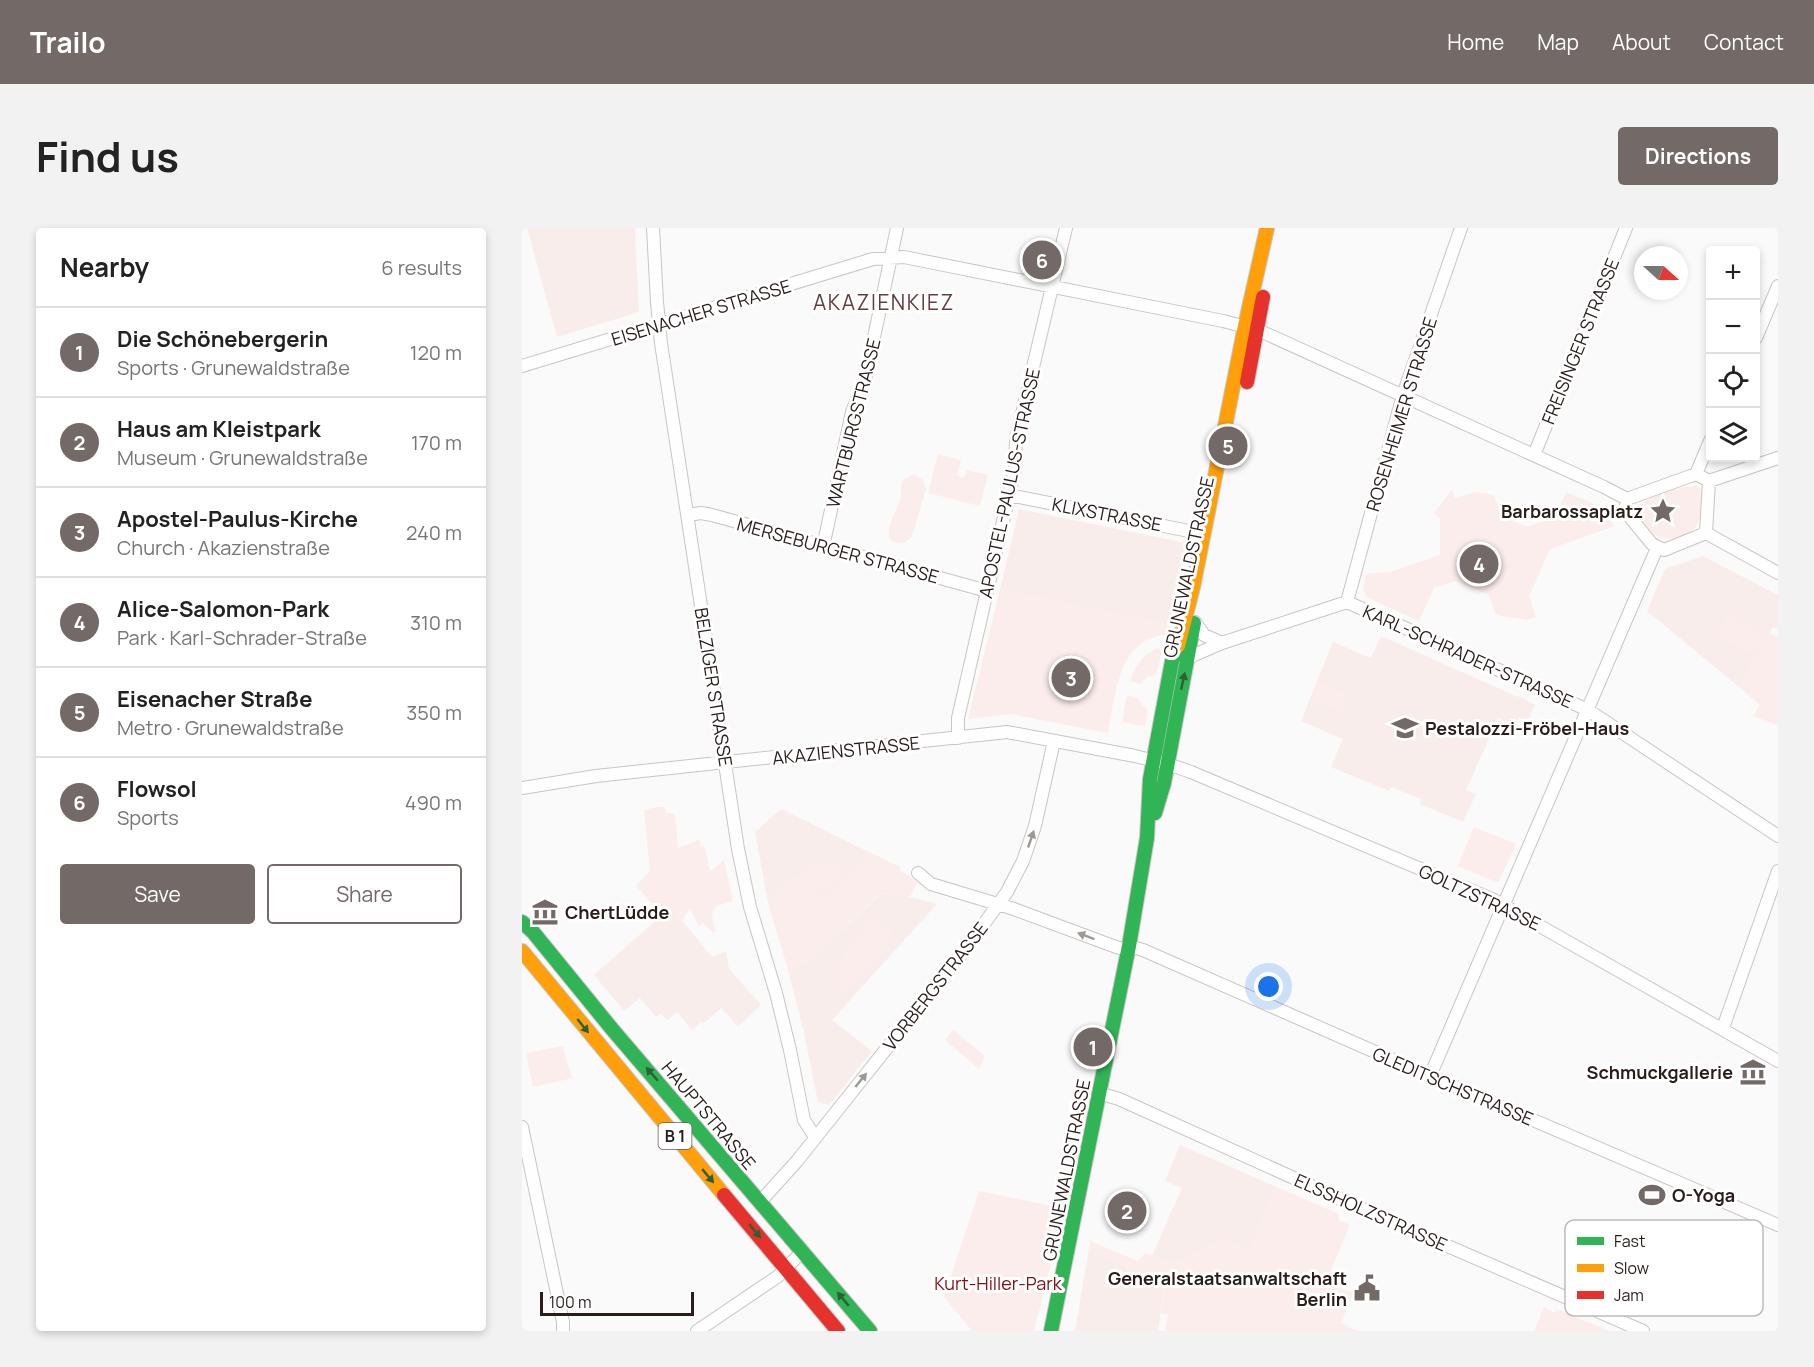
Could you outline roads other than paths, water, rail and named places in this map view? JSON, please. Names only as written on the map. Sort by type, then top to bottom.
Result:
[{"type":"main road","name":"GRUNEWALDSTRASSE","points":[[1051,1331],[1129,948],[1148,838],[1163,788],[1221,493],[1234,445],[1267,228]]},
{"type":"main road","name":"GRUNEWALDSTRASSE","points":[[1148,838],[1150,779],[1172,661],[1182,634],[1193,588],[1236,379],[1277,228]]},
{"type":"main road","name":"HAUPTSTRASSE","points":[[522,922],[533,932],[612,1029],[870,1331]]},
{"type":"main road","name":"B 1","points":[[522,951],[527,969],[838,1331]]},
{"type":"main road","points":[[527,969],[549,952]]},
{"type":"street","name":"BELZIGER STRASSE","points":[[653,228],[659,324],[738,849],[750,907],[776,993],[790,1050],[804,1120],[815,1137]]},
{"type":"street","name":"WARTBURGSTRASSE","points":[[823,547],[852,412],[865,380],[897,228]]},
{"type":"street","name":"APOSTEL-PAULUS-STRASSE","points":[[958,738],[958,718],[1015,469],[1016,439],[1066,228]]},
{"type":"street","name":"ROSENHEIMER STRASSE","points":[[1347,602],[1403,396],[1461,228]]},
{"type":"street","name":"FREISINGER STRASSE","points":[[1534,455],[1626,228]]},
{"type":"street","name":"EISENACHER STRASSE","points":[[522,366],[873,259],[904,257],[1251,328],[1627,499]]},
{"type":"street","points":[[1760,327],[1778,286]]},
{"type":"street","points":[[1706,450],[1696,474],[1627,499],[1625,511],[1652,544],[1664,550],[1706,533]]},
{"type":"street","points":[[1696,474],[1709,481],[1778,458]]},
{"type":"street","points":[[1706,533],[1709,481]]},
{"type":"street","name":"KLIXSTRASSE","points":[[1009,495],[1204,534]]},
{"type":"street","name":"MERSEBURGER STRASSE","points":[[688,515],[701,513],[712,515],[987,591]]},
{"type":"street","points":[[1706,533],[1778,573]]},
{"type":"street","points":[[1430,1076],[1657,548]]},
{"type":"street","points":[[1188,659],[1194,654],[1222,643],[1347,602]]},
{"type":"street","name":"KARL-SCHRADER-STRASSE","points":[[1347,602],[1588,710],[1778,836]]},
{"type":"street","points":[[1195,622],[1204,635],[1222,643]]},
{"type":"street","points":[[1164,700],[1179,702]]},
{"type":"street","name":"AKAZIENSTRASSE","points":[[522,788],[596,776],[1007,732],[1168,764]]},
{"type":"street","name":"VORBERGSTRASSE","points":[[760,1202],[797,1161],[999,904],[1016,875],[1030,843],[1041,803],[1053,741]]},
{"type":"street","name":"GOLTZSTRASSE","points":[[1168,764],[1504,905],[1778,1061]]},
{"type":"street","points":[[1723,1028],[1778,871]]},
{"type":"street","name":"GLEDITSCHSTRASSE","points":[[918,873],[931,884],[999,904],[1116,947],[1143,950],[1778,1225]]},
{"type":"street","name":"ELSSHOLZSTRASSE","points":[[1099,1093],[1119,1099],[1565,1297]]},
{"type":"street","points":[[522,1127],[563,1331]]},
{"type":"street","points":[[697,1331],[713,1327],[786,1269],[803,1251]]},
{"type":"street","name":"ELSSHOLZSTRASSE","points":[[1609,1316],[1643,1331]]},
{"type":"place","name":"Flowsol","points":[[1042,260]]},
{"type":"place","name":"Eisenacher Straße","points":[[1228,446]]},
{"type":"place","name":"Barbarossaplatz","points":[[1663,511]]},
{"type":"place","name":"Alice-Salomon-Park","points":[[1479,564]]},
{"type":"place","name":"Apostel-Paulus-Kirche","points":[[1071,678]]},
{"type":"place","name":"Pestalozzi-Fröbel-Haus","points":[[1405,728]]},
{"type":"place","name":"ChertLüdde","points":[[545,912]]},
{"type":"place","name":"Die Schönebergerin","points":[[1093,1047]]},
{"type":"place","name":"Schmuckgallerie","points":[[1753,1072]]},
{"type":"place","name":"O-Yoga","points":[[1652,1195]]},
{"type":"place","name":"Haus am Kleistpark","points":[[1127,1211]]},
{"type":"place","name":"Generalstaatsanwaltschaft Berlin","points":[[1367,1288]]},
{"type":"district","name":"AKAZIENKIEZ","points":[[884,302]]},
{"type":"park label","name":"Kurt-Hiller-Park","points":[[998,1283]]}]
